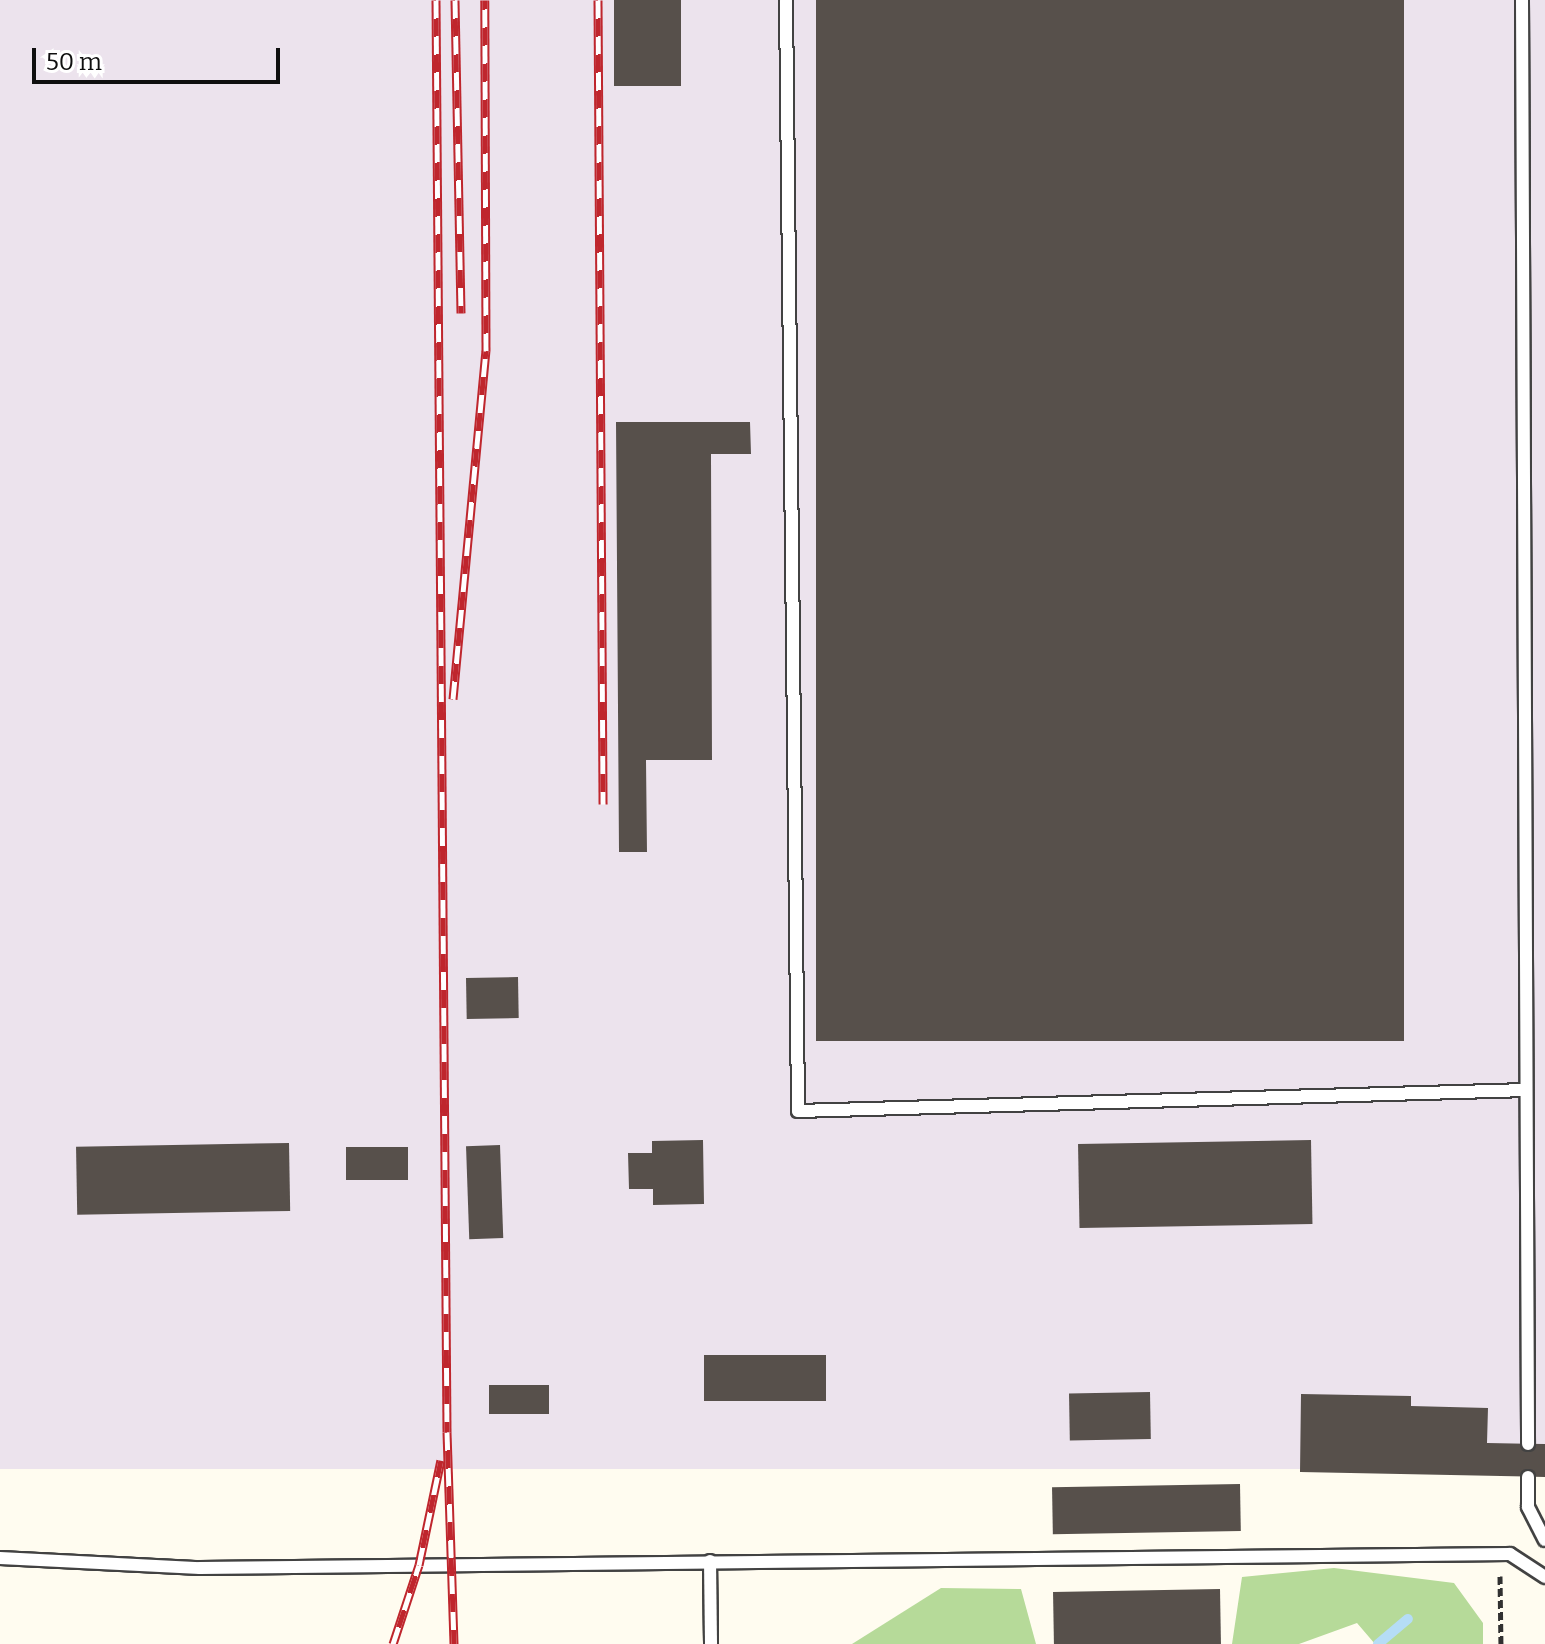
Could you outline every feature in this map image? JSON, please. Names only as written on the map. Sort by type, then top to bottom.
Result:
[{"type":"lane","points":[[786,0],[798,1111],[1526,1090]]},
{"type":"lane","points":[[1522,0],[1528,1444]]},
{"type":"lane","points":[[1528,1477],[1528,1507],[1545,1540]]},
{"type":"lane","points":[[0,1558],[200,1568],[1510,1554],[1545,1577]]},
{"type":"lane","points":[[710,1561],[711,1644]]},
{"type":"path","points":[[1500,1555],[1501,1644]]},
{"type":"shaded area","points":[[0,0],[1545,0],[1545,1469],[0,1469]]},
{"type":"green space","points":[[1334,1568],[1454,1583],[1483,1623],[1483,1644],[1375,1644],[1357,1623],[1299,1644],[1232,1644],[1242,1577]]},
{"type":"green space","points":[[941,1588],[1021,1589],[1036,1644],[852,1644]]},
{"type":"building","points":[[614,0],[681,0],[681,86],[614,86]]},
{"type":"building","points":[[816,0],[1404,0],[1404,1041],[816,1041]]},
{"type":"building","points":[[616,422],[750,422],[751,454],[711,454],[712,760],[646,760],[647,852],[619,852]]},
{"type":"building","points":[[518,977],[519,1018],[467,1019],[466,978]]},
{"type":"building","points":[[703,1140],[704,1204],[653,1205],[653,1189],[629,1189],[628,1153],[652,1153],[652,1141]]},
{"type":"building","points":[[1311,1140],[1312,1224],[1080,1228],[1078,1144]]},
{"type":"building","points":[[289,1143],[290,1211],[77,1215],[76,1147]]},
{"type":"building","points":[[500,1145],[503,1238],[469,1239],[466,1146]]},
{"type":"building","points":[[346,1147],[408,1147],[408,1180],[346,1180]]},
{"type":"building","points":[[704,1355],[826,1355],[826,1401],[704,1401]]},
{"type":"building","points":[[489,1385],[549,1385],[549,1414],[489,1414]]},
{"type":"building","points":[[1150,1392],[1151,1439],[1070,1440],[1069,1393]]},
{"type":"building","points":[[1301,1394],[1411,1396],[1411,1406],[1488,1408],[1487,1443],[1545,1444],[1545,1477],[1300,1472]]},
{"type":"building","points":[[1240,1484],[1241,1531],[1053,1534],[1052,1487]]},
{"type":"building","points":[[1220,1589],[1221,1644],[1054,1644],[1053,1592]]},
{"type":"waterway","points":[[1378,1644],[1408,1619]]},
{"type":"railway","points":[[436,0],[447,1432],[454,1644]]},
{"type":"railway","points":[[455,0],[461,313]]},
{"type":"railway","points":[[453,699],[486,351],[485,0]]},
{"type":"railway","points":[[598,0],[603,804]]},
{"type":"railway","points":[[393,1644],[419,1565],[441,1460]]}]
